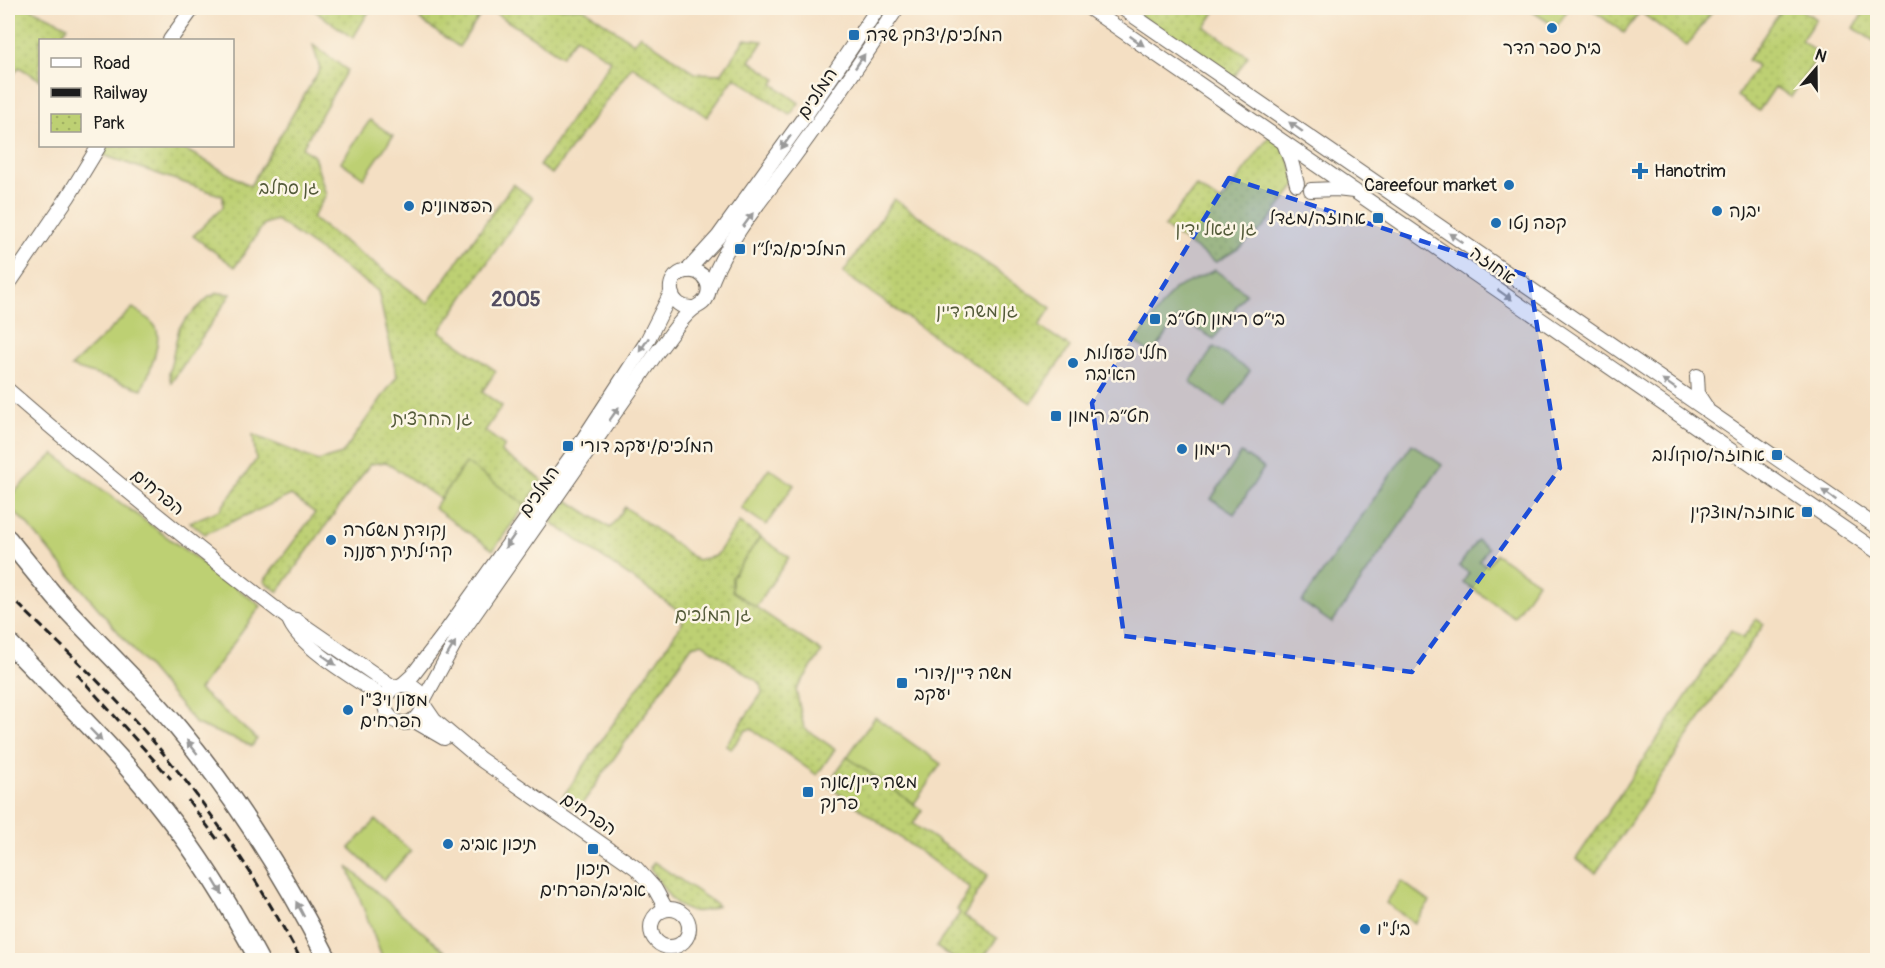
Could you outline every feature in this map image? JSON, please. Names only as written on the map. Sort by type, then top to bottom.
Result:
[{"type":"highway","points":[[8,539],[55,597],[177,728],[211,771],[264,847],[290,889],[328,960]]},
{"type":"highway","points":[[8,560],[55,597]]},
{"type":"highway","points":[[8,642],[130,770],[163,810],[213,879],[259,960]]},
{"type":"highway","points":[[8,652],[56,693]]},
{"type":"street","points":[[171,39],[193,8]]},
{"type":"street","name":"המלכים","points":[[687,271],[718,237],[878,8]]},
{"type":"street","name":"המלכים","points":[[709,289],[715,271],[729,246],[813,131],[897,8]]},
{"type":"street","name":"אחוזה","points":[[1089,8],[1878,552]]},
{"type":"street","name":"אחוזה","points":[[1122,8],[1878,528]]},
{"type":"street","points":[[1284,142],[1297,184]]},
{"type":"street","points":[[8,285],[98,147]]},
{"type":"street","points":[[1311,190],[1354,191]]},
{"type":"street","points":[[687,271],[694,271],[705,278],[709,289],[704,302],[694,308],[682,307],[676,303],[671,293],[675,278],[687,271]]},
{"type":"street","name":"המלכים","points":[[394,690],[412,676],[442,637],[580,444],[646,343],[671,293]]},
{"type":"street","name":"המלכים","points":[[423,703],[457,639],[658,351],[694,308]]},
{"type":"street","points":[[1697,376],[1698,395],[1713,415]]},
{"type":"street","name":"הפרחים","points":[[8,390],[68,442],[289,619],[296,620],[394,690]]},
{"type":"street","points":[[416,689],[423,703],[420,713],[413,720],[404,722],[394,720],[387,712],[394,690],[416,689]]},
{"type":"street","name":"הפרחים","points":[[423,703],[434,720],[480,759]]},
{"type":"street","name":"הפרחים","points":[[413,720],[480,759],[636,868],[655,889],[666,909]]},
{"type":"street","points":[[666,909],[679,911],[684,915],[689,932],[682,943],[664,954],[650,928],[655,916],[666,909]]},
{"type":"highlighted area","points":[[1229,178],[1529,276],[1560,468],[1412,672],[1124,636],[1092,403]]},
{"type":"green space","points":[[8,8],[30,8],[68,26],[59,39],[39,39],[39,79],[19,67],[8,82]]},
{"type":"green space","points":[[311,8],[371,8],[353,38]]},
{"type":"green space","points":[[429,8],[485,8],[459,47],[420,20]]},
{"type":"green space","points":[[487,8],[583,8],[634,43],[640,35],[695,73],[721,74],[745,39],[763,41],[750,61],[776,79],[773,84],[799,103],[790,115],[735,77],[707,117],[632,66],[552,174],[539,166],[611,61],[576,37],[562,56]]},
{"type":"green space","points":[[1128,8],[1215,8],[1217,9],[1205,27],[1248,56],[1233,79]]},
{"type":"green space","points":[[1527,8],[1569,8],[1556,27]]},
{"type":"green space","points":[[1596,8],[1706,8],[1712,12],[1687,46],[1640,12],[1624,33],[1594,11]]},
{"type":"green space","points":[[1782,8],[1799,8],[1816,19],[1801,41],[1820,54],[1791,97],[1775,87],[1759,111],[1737,96],[1757,66],[1748,60]]},
{"type":"green space","points":[[1866,8],[1877,8],[1877,43],[1854,28]]},
{"type":"green space","points":[[313,45],[347,70],[302,148],[314,156],[326,195],[312,218],[428,303],[513,184],[532,198],[440,331],[496,371],[482,392],[502,406],[485,431],[505,446],[501,452],[542,480],[526,505],[466,463],[440,499],[386,462],[370,464],[278,592],[264,581],[315,513],[291,495],[205,534],[190,522],[220,510],[256,460],[253,435],[318,461],[342,454],[397,376],[378,291],[276,220],[264,224],[235,267],[193,236],[223,207],[223,196],[100,154],[105,147],[181,147],[250,186],[320,69]]},
{"type":"green space","points":[[370,120],[393,136],[364,178],[341,162]]},
{"type":"green space","name":"גן יגאל ידין","points":[[1271,134],[1284,143],[1297,184],[1264,227],[1238,249],[1216,262],[1164,227],[1196,186],[1221,202]]},
{"type":"green space","name":"גן משה דיין","points":[[894,199],[1051,308],[1039,326],[1070,347],[1031,403],[843,273]]},
{"type":"green space","points":[[1215,270],[1246,293],[1214,339],[1179,317],[1152,354],[1135,342],[1174,289]]},
{"type":"green space","points":[[218,293],[231,294],[171,383],[169,373],[179,328],[209,297]]},
{"type":"green space","points":[[133,308],[155,326],[158,339],[154,358],[142,389],[71,367]]},
{"type":"green space","points":[[1214,347],[1250,371],[1225,407],[1190,382]]},
{"type":"green space","points":[[1412,444],[1442,465],[1332,623],[1302,602]]},
{"type":"green space","points":[[1241,453],[1264,468],[1234,514],[1211,499]]},
{"type":"green space","points":[[54,454],[261,606],[199,690],[257,739],[252,746],[196,724],[26,523],[8,506],[8,498]]},
{"type":"green space","points":[[466,462],[526,505],[493,550],[434,508]]},
{"type":"green space","points":[[769,468],[794,485],[766,525],[741,508]]},
{"type":"green space","name":"גן המלכים","points":[[567,500],[610,528],[625,507],[697,560],[716,556],[739,522],[760,537],[732,577],[732,591],[822,652],[796,690],[804,728],[835,749],[817,775],[751,729],[746,730],[731,749],[726,745],[762,693],[761,684],[702,643],[692,646],[578,810],[562,798],[683,622],[678,610],[551,522]]},
{"type":"green space","points":[[760,537],[789,557],[756,607],[732,591],[732,577]]},
{"type":"green space","points":[[1477,540],[1488,548],[1479,561],[1487,566],[1496,554],[1538,582],[1514,617],[1463,582],[1469,573],[1459,566]]},
{"type":"green space","points":[[1756,619],[1764,624],[1596,873],[1576,859],[1731,630],[1743,638]]},
{"type":"green space","points":[[875,717],[941,764],[914,804],[847,757]]},
{"type":"green space","points":[[847,757],[922,810],[913,824],[988,875],[964,916],[997,938],[982,960],[956,960],[936,947],[960,913],[957,910],[970,888],[827,785]]},
{"type":"green space","points":[[376,820],[411,851],[384,880],[350,848]]},
{"type":"green space","points":[[654,862],[717,906],[704,911],[693,911],[676,904],[650,868]]},
{"type":"green space","points":[[348,867],[455,960],[383,960]]},
{"type":"green space","points":[[1401,881],[1430,902],[1415,923],[1386,903]]},
{"type":"railway","points":[[8,594],[140,726],[192,789],[239,855],[301,960]]},
{"type":"railway","points":[[77,674],[171,779]]},
{"type":"railway","points":[[188,800],[217,839]]},
{"type":"place","name":"בית ספר הדר","points":[[1552,28]]},
{"type":"place","name":"המלכים/יצחק שדה","points":[[854,35]]},
{"type":"place","name":"Hanotrim","points":[[1640,171]]},
{"type":"place","name":"Careefour market","points":[[1509,185]]},
{"type":"place","name":"הפעמונים","points":[[409,206]]},
{"type":"place","name":"יבנה","points":[[1717,211]]},
{"type":"place","name":"אחוזה/מגדל","points":[[1378,218]]},
{"type":"place","name":"קפה נטו","points":[[1496,223]]},
{"type":"place","name":"המלכים/ביל״ו","points":[[740,249]]},
{"type":"place","name":"בי״ס רימון חט״ב","points":[[1155,319]]},
{"type":"place","name":"חללי פעולות האיבה","points":[[1073,363]]},
{"type":"place","name":"חט״ב רימון","points":[[1056,416]]},
{"type":"place","name":"המלכים/יעקב דורי","points":[[568,446]]},
{"type":"place","name":"רימון","points":[[1182,449]]},
{"type":"place","name":"אחוזה/סוקולוב","points":[[1777,455]]},
{"type":"place","name":"אחוזה/מוצקין","points":[[1807,512]]},
{"type":"place","name":"נקודת משטרה קהילתית רעננה","points":[[331,540]]},
{"type":"place","name":"משה דיין/דורי יעקב","points":[[902,683]]},
{"type":"place","name":"מעון ויצ\"ו הפרחים","points":[[348,710]]},
{"type":"place","name":"משה דיין/אנה פרנק","points":[[808,792]]},
{"type":"place","name":"תיכון אביב","points":[[448,844]]},
{"type":"place","name":"תיכון אביב/הפרחים","points":[[593,849]]},
{"type":"place","name":"ביל\"ו","points":[[1365,929]]},
{"type":"district","name":"2005","points":[[516,299]]},
{"type":"park label","name":"גן סחלב","points":[[289,188]]},
{"type":"park label","name":"גן החרצית","points":[[432,419]]}]
